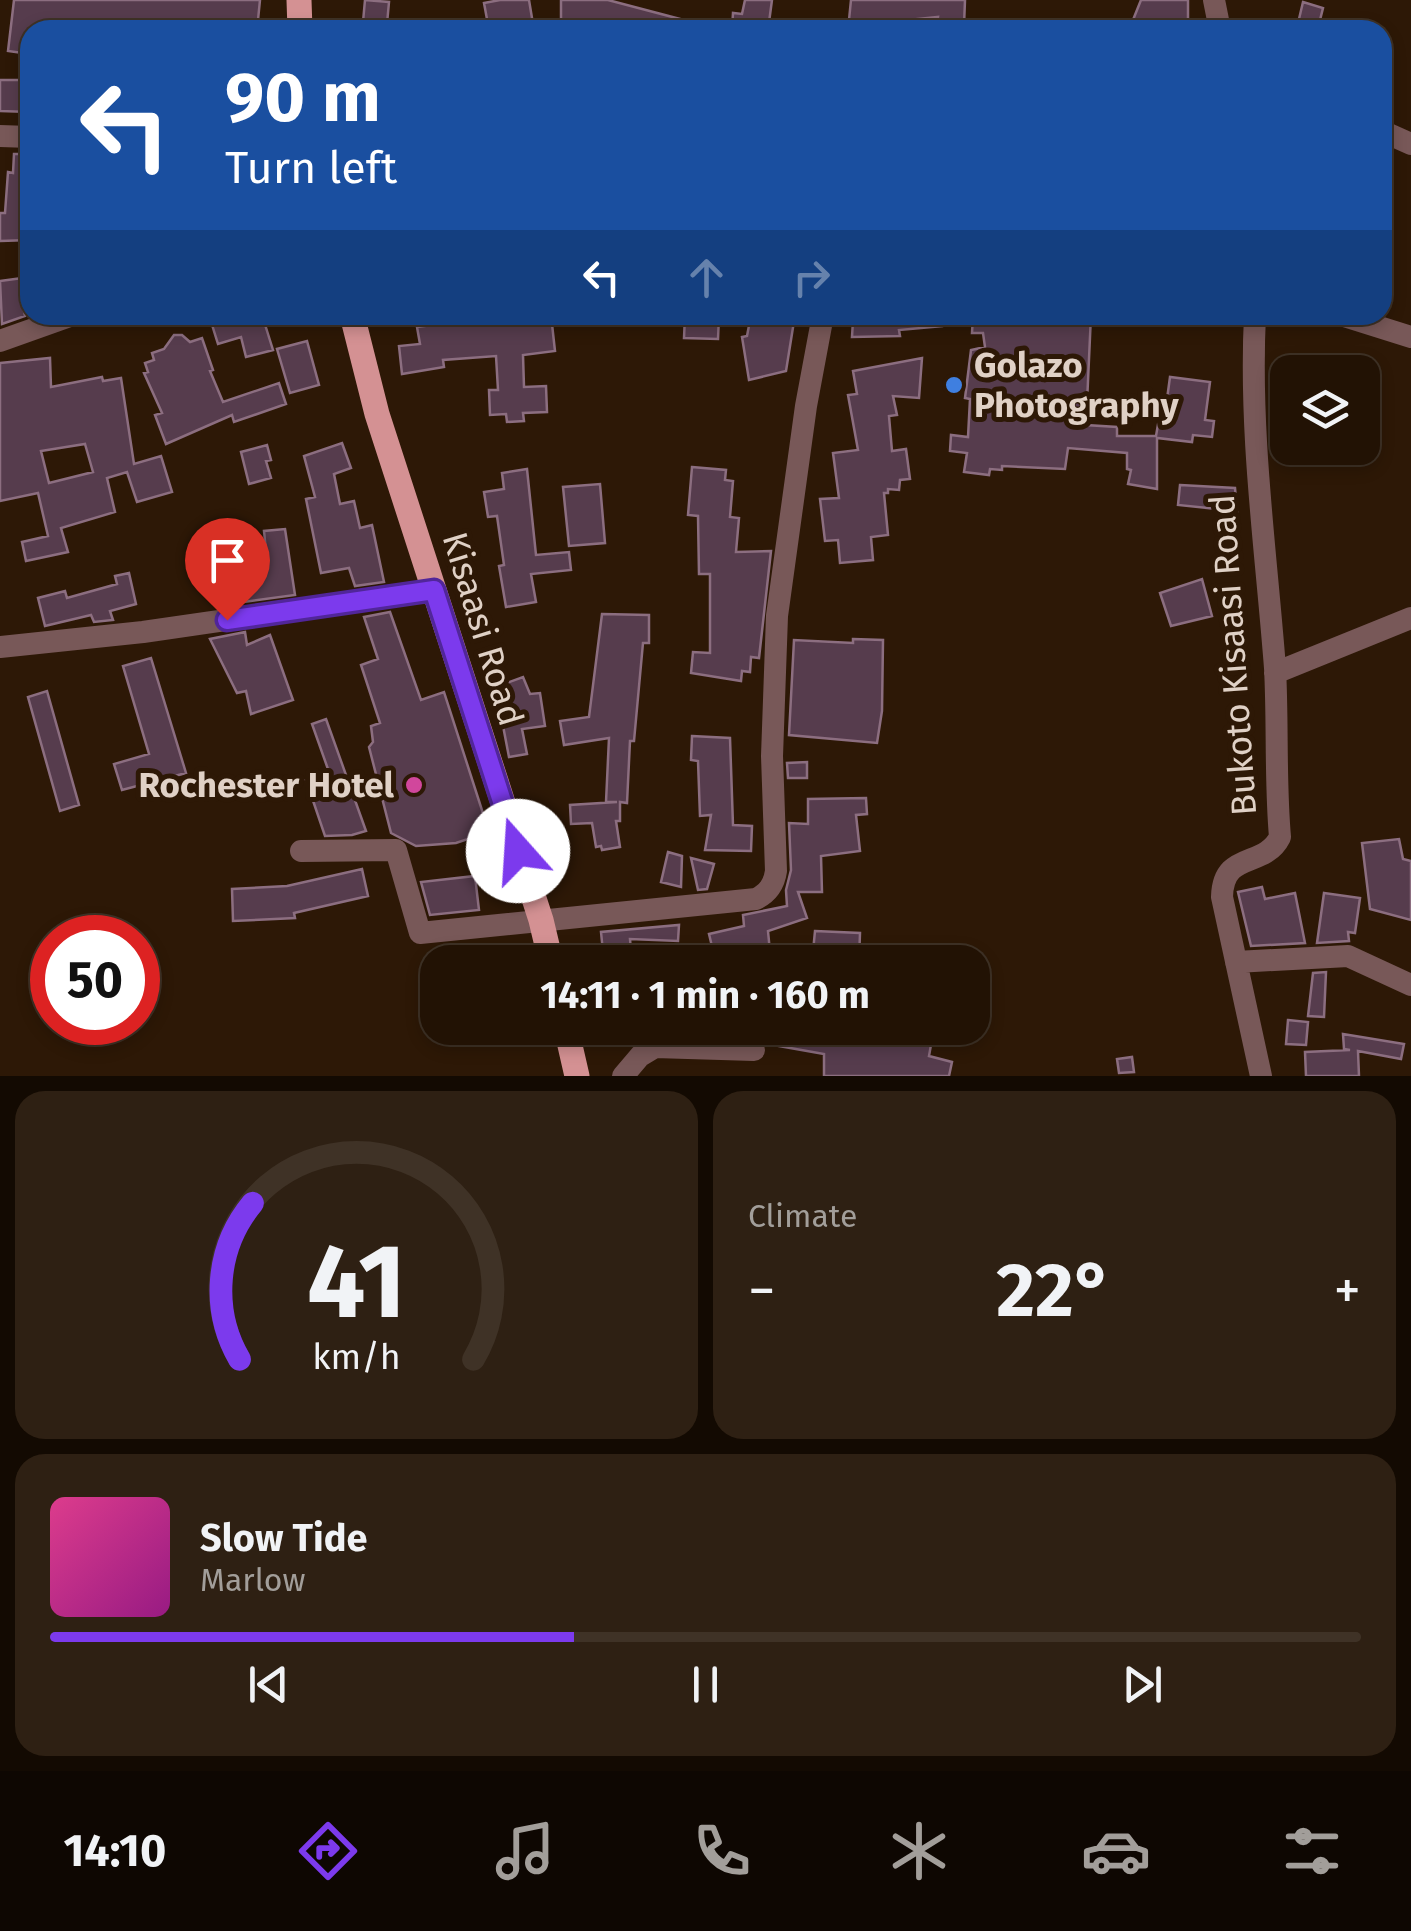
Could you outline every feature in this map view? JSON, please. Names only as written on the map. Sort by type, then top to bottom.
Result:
[{"type":"main road","name":"Kisaasi Road","points":[[354,325],[376,414],[547,945]]},
{"type":"main road","points":[[570,1045],[577,1076]]},
{"type":"street","points":[[0,341],[44,325]]},
{"type":"street","points":[[301,851],[396,850],[420,933],[756,899],[764,895],[774,881],[772,756],[777,616],[821,325]]},
{"type":"street","name":"Bukoto Kisaasi Road","points":[[1255,325],[1256,462],[1275,673],[1275,778],[1280,837],[1268,852],[1235,865],[1222,886],[1261,1076]]},
{"type":"street","points":[[1373,325],[1411,337]]},
{"type":"street","points":[[0,647],[144,632],[434,590]]},
{"type":"street","points":[[1275,673],[1411,618]]},
{"type":"street","points":[[1236,962],[1348,956],[1411,985]]},
{"type":"street","points":[[623,1076],[640,1056],[655,1047],[754,1050]]},
{"type":"building","points":[[14,0],[260,0],[258,20],[20,20],[20,53],[8,51]]},
{"type":"building","points":[[365,0],[389,2],[387,20],[363,20]]},
{"type":"building","points":[[529,0],[532,20],[487,20],[484,3]]},
{"type":"building","points":[[561,0],[608,0],[684,20],[561,20]]},
{"type":"building","points":[[745,0],[772,0],[769,20],[733,20],[733,13],[742,14]]},
{"type":"building","points":[[851,0],[965,0],[964,20],[849,20]]},
{"type":"building","points":[[1141,0],[1188,0],[1188,20],[1133,20]]},
{"type":"building","points":[[1303,2],[1323,8],[1320,20],[1299,19]]},
{"type":"building","points":[[0,80],[20,80],[20,112],[0,111]]},
{"type":"building","points":[[14,154],[20,154],[20,240],[0,241],[0,213],[5,213],[8,172],[13,173]]},
{"type":"building","points":[[20,278],[20,318],[2,324],[0,281]]},
{"type":"building","points":[[212,325],[265,325],[273,350],[246,357],[241,337],[218,344]]},
{"type":"building","points":[[552,325],[555,351],[523,355],[524,387],[546,386],[547,412],[523,413],[524,421],[507,422],[506,414],[490,415],[489,390],[498,390],[496,356],[443,360],[444,367],[402,374],[399,346],[420,344],[417,327]]},
{"type":"building","points":[[685,325],[719,325],[718,339],[684,338]]},
{"type":"building","points":[[749,325],[793,325],[786,371],[749,380],[742,337],[747,336]]},
{"type":"building","points":[[853,325],[942,325],[899,330],[900,336],[852,337]]},
{"type":"building","points":[[972,325],[1091,325],[1086,425],[1117,427],[1117,436],[1156,436],[1160,413],[1165,414],[1170,377],[1210,382],[1205,420],[1214,421],[1212,437],[1193,435],[1192,442],[1157,438],[1157,489],[1128,484],[1131,470],[1127,469],[1127,453],[1068,448],[1065,469],[1002,466],[1002,470],[990,469],[989,475],[964,472],[967,453],[950,451],[951,435],[968,437],[970,399],[965,398],[971,350],[985,347],[983,333],[972,333]]},
{"type":"building","points":[[174,335],[182,335],[190,342],[202,338],[223,402],[279,383],[286,404],[234,422],[232,415],[166,444],[155,415],[162,413],[144,373],[148,372],[145,363],[154,360],[152,353],[164,349]]},
{"type":"building","points":[[307,341],[319,385],[290,393],[277,349]]},
{"type":"building","points":[[50,358],[51,387],[102,377],[103,381],[121,378],[134,464],[161,456],[172,492],[137,502],[127,472],[107,478],[115,512],[61,528],[68,552],[26,561],[22,542],[48,536],[38,493],[0,501],[0,363]],"holes":[[[85,444],[93,472],[49,483],[41,451]]]},
{"type":"building","points":[[922,358],[919,398],[893,396],[897,415],[889,416],[892,451],[906,449],[910,479],[900,480],[899,490],[888,489],[884,493],[888,535],[871,537],[873,560],[840,563],[838,540],[825,541],[820,499],[839,498],[833,453],[858,450],[848,395],[857,394],[853,371]]},
{"type":"building","points":[[342,443],[351,468],[334,474],[340,504],[354,501],[360,528],[372,525],[384,582],[355,586],[349,568],[321,573],[306,499],[315,497],[304,456]]},
{"type":"building","points":[[267,445],[271,478],[249,484],[241,452]]},
{"type":"building","points":[[692,467],[726,470],[725,480],[733,481],[730,517],[739,518],[736,552],[771,551],[759,658],[751,657],[750,672],[742,671],[741,681],[691,673],[693,652],[710,653],[710,574],[699,574],[698,516],[688,515]]},
{"type":"building","points":[[527,469],[536,555],[569,552],[571,570],[531,574],[536,602],[506,607],[497,516],[488,517],[484,492],[504,489],[502,473]]},
{"type":"building","points":[[600,484],[605,543],[569,546],[563,487]]},
{"type":"building","points":[[1180,485],[1235,488],[1237,511],[1178,505]]},
{"type":"building","points":[[285,529],[295,595],[229,604],[223,570],[208,572],[204,551],[234,546],[236,555],[266,551],[264,531]]},
{"type":"building","points":[[129,573],[136,604],[110,611],[113,620],[94,622],[91,615],[45,626],[38,598],[65,591],[67,598],[117,584],[115,576]]},
{"type":"building","points":[[1202,579],[1212,616],[1171,626],[1160,593]]},
{"type":"building","points":[[390,612],[421,700],[444,692],[489,832],[456,843],[416,846],[391,833],[369,747],[373,742],[371,726],[380,723],[361,665],[378,659],[364,617]]},
{"type":"building","points":[[602,614],[649,615],[649,643],[643,643],[634,741],[630,741],[627,803],[620,802],[620,821],[616,821],[620,847],[602,850],[601,846],[596,847],[592,823],[571,824],[570,805],[617,802],[606,802],[609,738],[564,745],[560,721],[589,717]]},
{"type":"building","points":[[245,632],[247,645],[270,635],[293,700],[251,714],[246,691],[237,693],[210,639]]},
{"type":"building","points":[[853,639],[883,640],[882,711],[877,743],[789,735],[794,640],[853,643]]},
{"type":"building","points":[[151,658],[186,773],[122,790],[114,764],[149,754],[123,666]]},
{"type":"building","points":[[523,677],[530,694],[540,693],[545,726],[522,729],[527,754],[509,757],[499,705],[507,703],[504,684]]},
{"type":"building","points":[[47,691],[79,805],[60,811],[28,697]]},
{"type":"building","points":[[326,719],[366,831],[325,836],[306,780],[329,772],[312,724]]},
{"type":"building","points":[[692,736],[730,738],[733,825],[752,826],[751,851],[705,850],[711,815],[700,816],[698,761],[691,760]]},
{"type":"building","points":[[807,762],[807,778],[788,778],[787,763]]},
{"type":"building","points":[[866,798],[867,814],[856,815],[860,851],[821,856],[822,892],[798,892],[807,918],[768,931],[769,945],[712,945],[709,934],[744,926],[743,915],[787,906],[791,870],[789,823],[808,824],[808,799]]},
{"type":"building","points":[[1399,839],[1403,859],[1411,861],[1411,920],[1370,909],[1362,843]]},
{"type":"building","points":[[668,852],[682,856],[681,887],[661,882]]},
{"type":"building","points":[[691,858],[714,864],[707,889],[698,890]]},
{"type":"building","points":[[362,869],[368,896],[294,913],[295,918],[233,921],[232,889],[287,886]]},
{"type":"building","points":[[475,876],[479,910],[430,915],[421,882]]},
{"type":"building","points":[[1262,887],[1265,899],[1295,893],[1305,943],[1251,946],[1238,892]]},
{"type":"building","points":[[1324,893],[1360,898],[1355,933],[1348,932],[1349,941],[1317,943]]},
{"type":"building","points":[[679,925],[678,941],[630,939],[631,945],[602,945],[601,932]]},
{"type":"building","points":[[815,931],[860,933],[860,945],[814,945]]},
{"type":"building","points":[[1326,972],[1324,1017],[1308,1016],[1313,973]]},
{"type":"building","points":[[1288,1020],[1308,1022],[1306,1045],[1286,1044]]},
{"type":"building","points":[[1343,1034],[1404,1044],[1401,1059],[1358,1051],[1359,1076],[1306,1076],[1305,1052],[1350,1050],[1344,1049]]},
{"type":"building","points":[[774,1045],[931,1045],[929,1056],[952,1062],[949,1076],[824,1076],[824,1054]]},
{"type":"building","points":[[1132,1057],[1134,1072],[1119,1073],[1117,1059]]},
{"type":"place","name":"Golazo Photography","points":[[954,385]]},
{"type":"place","name":"Rochester Hotel","points":[[414,785]]},
{"type":"route","points":[[227,620],[434,590],[518,851]]}]
